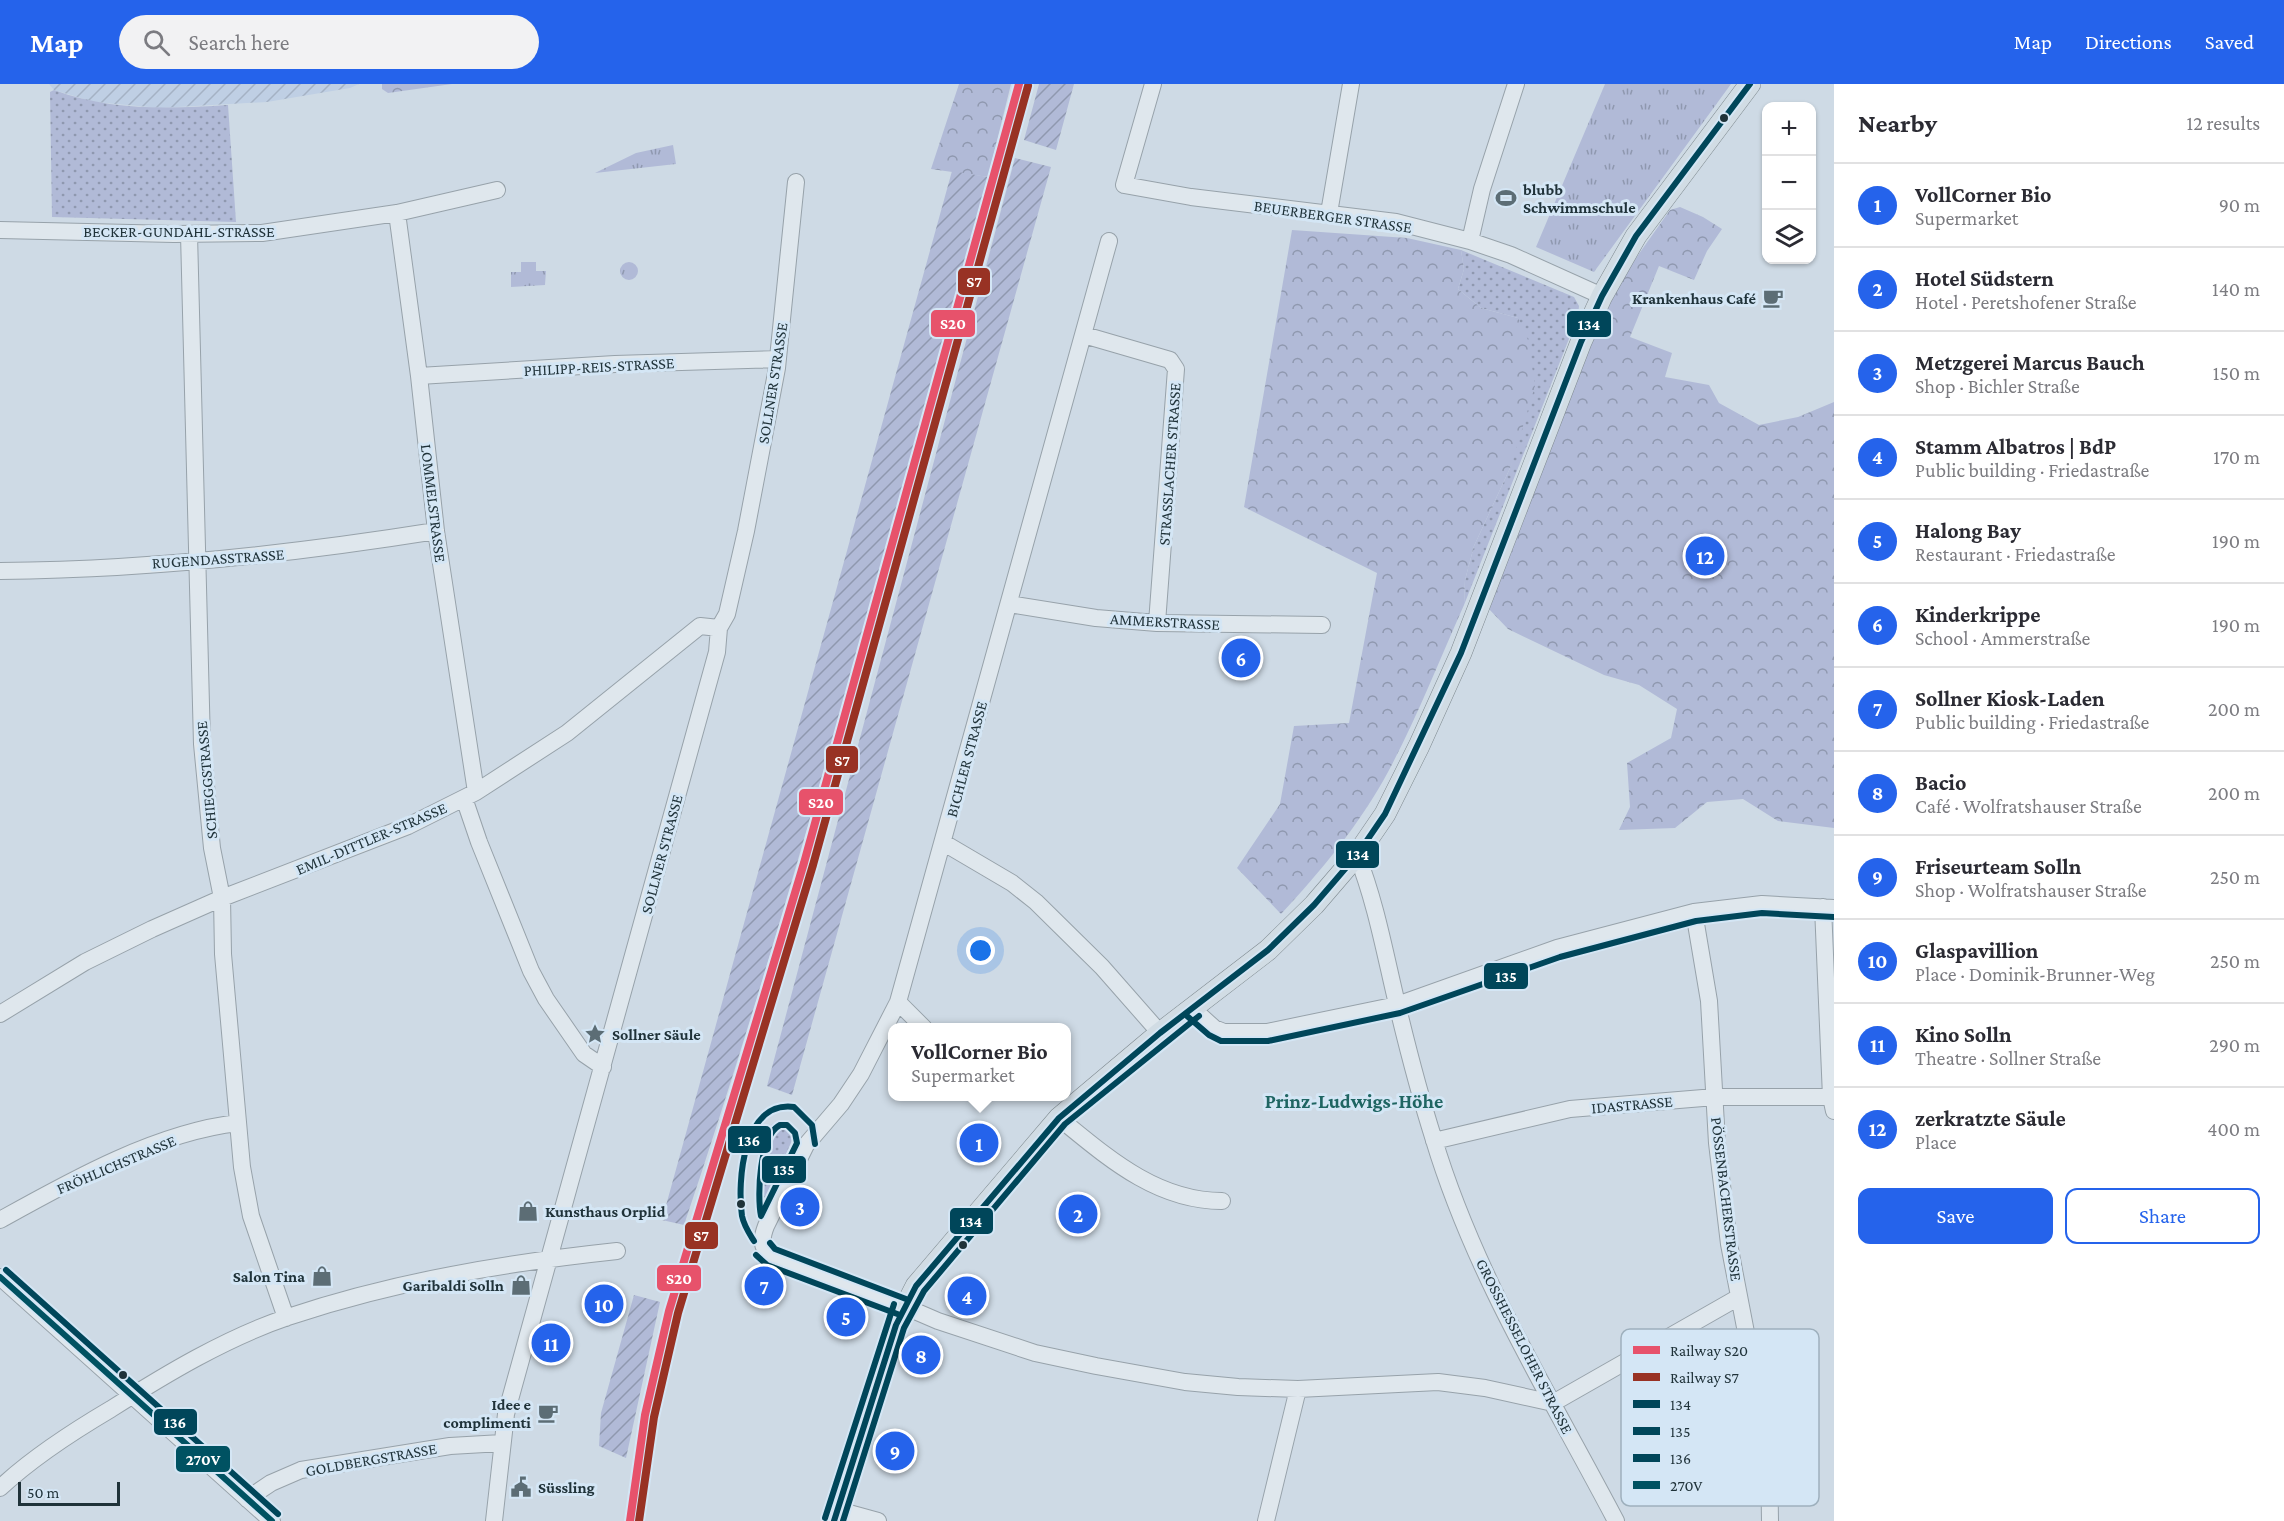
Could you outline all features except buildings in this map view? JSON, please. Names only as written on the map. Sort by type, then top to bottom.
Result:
[{"type":"main road","points":[[836,1515],[903,1306],[920,1281],[1059,1118],[1160,1033],[1268,950],[1314,905],[1357,855],[1400,786],[1461,653],[1581,342],[1602,296],[1636,236],[1750,84]]},
{"type":"street","name":"BEUERBERGER STRASSE","points":[[1153,84],[1124,185],[1191,196],[1396,222],[1470,241],[1511,255],[1602,296]]},
{"type":"street","points":[[1329,213],[1351,84]]},
{"type":"street","points":[[1470,241],[1482,189],[1516,84]]},
{"type":"street","name":"SOLLNER STRASSE","points":[[494,1521],[506,1414],[547,1258],[603,1067],[717,652],[719,628],[727,614],[746,531],[778,359],[796,182]]},
{"type":"street","name":"BECKER-GUNDAHL-STRASSE","points":[[0,230],[189,234],[289,230],[397,213],[497,190]]},
{"type":"street","name":"LOMMELSTRASSE","points":[[397,213],[470,795],[479,842],[531,971],[546,999],[584,1054],[603,1067]]},
{"type":"street","name":"SCHIEGGSTRASSE","points":[[189,234],[202,744],[212,848],[222,898],[223,954],[242,1167],[251,1216],[286,1318]]},
{"type":"street","name":"BICHLER STRASSE","points":[[903,1306],[770,1257],[763,1249],[762,1237],[806,1145],[841,1104],[861,1074],[898,1002],[944,843],[1109,241]]},
{"type":"street","name":"STRASSLACHER STRASSE","points":[[1084,335],[1170,360],[1176,369],[1157,623]]},
{"type":"street","name":"PHILIPP-REIS-STRASSE","points":[[419,376],[615,364],[778,359]]},
{"type":"street","name":"RUGENDASSTRASSE","points":[[0,571],[55,571],[284,554],[436,531]]},
{"type":"street","name":"AMMERSTRASSE","points":[[1009,604],[1096,618],[1157,623],[1322,625]]},
{"type":"street","name":"EMIL-DITTLER-STRASSE","points":[[2,1008],[85,962],[222,898],[408,826],[470,795],[567,733],[700,626],[719,628]]},
{"type":"street","points":[[944,843],[1012,883],[1036,902],[1102,967],[1160,1033]]},
{"type":"street","name":"GROSSHESSELOHER STRASSE","points":[[1357,855],[1373,898],[1397,1005],[1434,1141],[1468,1234],[1503,1310],[1616,1521]]},
{"type":"street","points":[[1192,1009],[1214,1028],[1240,1034],[1267,1032],[1397,1005],[1557,948],[1694,912],[1762,904],[1829,908],[1833,1102]]},
{"type":"street","name":"PÖSSENBACHERSTRASSE","points":[[1694,912],[1709,1001],[1715,1097],[1729,1244],[1746,1329]]},
{"type":"street","points":[[898,1002],[919,1023]]},
{"type":"street","name":"IDASTRASSE","points":[[1434,1141],[1570,1109],[1715,1097],[1833,1102]]},
{"type":"street","points":[[1059,1118],[1101,1153],[1144,1181],[1199,1201],[1222,1200]]},
{"type":"street","name":"FRÖHLICHSTRASSE","points":[[0,1220],[53,1191],[142,1150],[212,1126],[238,1123]]},
{"type":"street","points":[[0,1488],[50,1448],[131,1396],[225,1345],[286,1318],[390,1287],[452,1273],[547,1258],[617,1251]]},
{"type":"street","points":[[0,1277],[247,1499],[262,1518]]},
{"type":"street","points":[[1684,1329],[1740,1297]]},
{"type":"street","points":[[903,1306],[938,1321],[1035,1353],[1185,1382],[1298,1389],[1438,1382],[1485,1388],[1553,1403],[1621,1364]]},
{"type":"street","points":[[1266,1521],[1298,1389]]},
{"type":"street","name":"GOLDBERGSTRASSE","points":[[247,1499],[271,1483],[301,1470],[450,1446],[502,1443]]},
{"type":"street","name":"PÖSSENBACHERSTRASSE","points":[[1770,1506],[1770,1521]]},
{"type":"street","points":[[836,1515],[878,1521]]},
{"type":"shaded area","points":[[49,84],[359,84],[350,88],[267,102],[160,108],[94,102],[54,90]]},
{"type":"green space","points":[[382,84],[452,84],[388,93],[382,89]]},
{"type":"green space","points":[[959,84],[1011,84],[988,177],[931,169]]},
{"type":"green space","points":[[1039,84],[1074,84],[1056,150],[1024,140]]},
{"type":"green space","points":[[1605,84],[1731,84],[1594,272],[1536,247]]},
{"type":"green space","points":[[54,90],[97,102],[140,107],[228,105],[236,222],[52,217],[50,92]]},
{"type":"green space","points":[[673,145],[676,164],[595,173],[636,153]]},
{"type":"green space","points":[[1015,158],[1051,167],[792,1095],[767,1086]]},
{"type":"green space","points":[[952,171],[988,177],[767,965],[684,1225],[662,1220]]},
{"type":"green space","points":[[1680,207],[1703,217],[1722,229],[1707,251],[1694,280],[1659,266],[1630,337],[1672,353],[1665,377],[1709,385],[1719,403],[1759,425],[1798,417],[1834,402],[1834,828],[1778,821],[1743,799],[1707,802],[1675,828],[1619,830],[1630,807],[1627,763],[1671,738],[1677,709],[1639,685],[1604,675],[1508,629],[1488,608],[1606,306],[1670,210]]},
{"type":"green space","points":[[1292,230],[1407,238],[1461,250],[1464,269],[1458,289],[1481,308],[1518,318],[1528,340],[1535,386],[1511,466],[1474,546],[1465,580],[1464,605],[1409,731],[1365,810],[1325,864],[1281,914],[1237,868],[1280,804],[1294,726],[1349,723],[1377,573],[1244,507]]},
{"type":"green space","points":[[1461,250],[1574,297],[1579,306],[1578,316],[1464,605],[1465,580],[1474,546],[1511,466],[1518,318],[1481,308],[1458,289],[1464,269]]},
{"type":"green space","points":[[521,262],[536,262],[536,271],[546,271],[545,285],[511,287],[511,272],[521,272]]},
{"type":"green space","points":[[629,262],[635,265],[638,271],[635,277],[629,280],[623,277],[620,271],[623,265]]},
{"type":"green space","points":[[782,1122],[791,1125],[795,1133],[761,1214],[758,1213],[759,1190],[765,1146],[772,1124]]},
{"type":"green space","points":[[634,1295],[660,1302],[626,1458],[599,1446],[601,1413]]},
{"type":"rail line","name":"S20","points":[[630,1521],[645,1415],[669,1311],[804,863],[1019,84]]},
{"type":"rail line","name":"S7","points":[[639,1521],[654,1417],[678,1313],[813,865],[1028,86]]},
{"type":"transit line","name":"134","points":[[834,1521],[896,1325],[916,1286],[1059,1118],[1160,1033],[1268,950],[1314,905],[1357,855],[1385,814],[1461,653],[1581,342],[1602,296],[1636,236],[1750,84]]},
{"type":"transit line","name":"135","points":[[1187,1016],[1209,1035],[1221,1041],[1268,1041],[1400,1013],[1560,957],[1696,921],[1762,913],[1834,917]]},
{"type":"transit line","name":"135","points":[[843,1521],[904,1328],[924,1291],[1065,1124],[1199,1016]]},
{"type":"transit line","name":"136","points":[[754,1241],[743,1220],[741,1201],[743,1164],[754,1129],[764,1116],[777,1108],[794,1107],[812,1125],[815,1144]]},
{"type":"transit line","name":"135","points":[[780,1125],[787,1125],[795,1133],[797,1143],[761,1216],[759,1195],[761,1167],[768,1141],[773,1131],[780,1125]]},
{"type":"transit line","name":"136","points":[[770,1243],[775,1249],[906,1299]]},
{"type":"transit line","name":"135","points":[[756,1255],[767,1265],[900,1315]]},
{"type":"transit line","name":"136","points":[[6,1270],[278,1514]]},
{"type":"transit line","name":"270V","points":[[0,1277],[272,1521]]},
{"type":"transit line","name":"136","points":[[825,1518],[894,1304]]},
{"type":"place","name":"blubb Schwimmschule","points":[[1506,198]]},
{"type":"place","name":"Krankenhaus Café","points":[[1773,298]]},
{"type":"place","name":"zerkratzte Säule","points":[[1705,556]]},
{"type":"place","name":"Kinderkrippe","points":[[1241,658]]},
{"type":"place","name":"Sollner Säule","points":[[595,1034]]},
{"type":"place","name":"VollCorner Bio","points":[[979,1143]]},
{"type":"place","name":"Metzgerei Marcus Bauch","points":[[800,1207]]},
{"type":"place","name":"Kunsthaus Orplid","points":[[528,1211]]},
{"type":"place","name":"Hotel Südstern","points":[[1078,1214]]},
{"type":"place","name":"Salon Tina","points":[[322,1276]]},
{"type":"place","name":"Garibaldi Solln","points":[[521,1285]]},
{"type":"place","name":"Sollner Kiosk-Laden","points":[[764,1286]]},
{"type":"place","name":"Stamm Albatros | BdP","points":[[967,1296]]},
{"type":"place","name":"Glaspavillion","points":[[604,1304]]},
{"type":"place","name":"Halong Bay","points":[[846,1317]]},
{"type":"place","name":"Kino Solln","points":[[551,1343]]},
{"type":"place","name":"Bacio","points":[[921,1355]]},
{"type":"place","name":"Idee e complimenti","points":[[548,1413]]},
{"type":"place","name":"Friseurteam Solln","points":[[895,1451]]},
{"type":"place","name":"Süssling","points":[[521,1487]]},
{"type":"district","name":"Prinz-Ludwigs-Höhe","points":[[1354,1101]]}]
